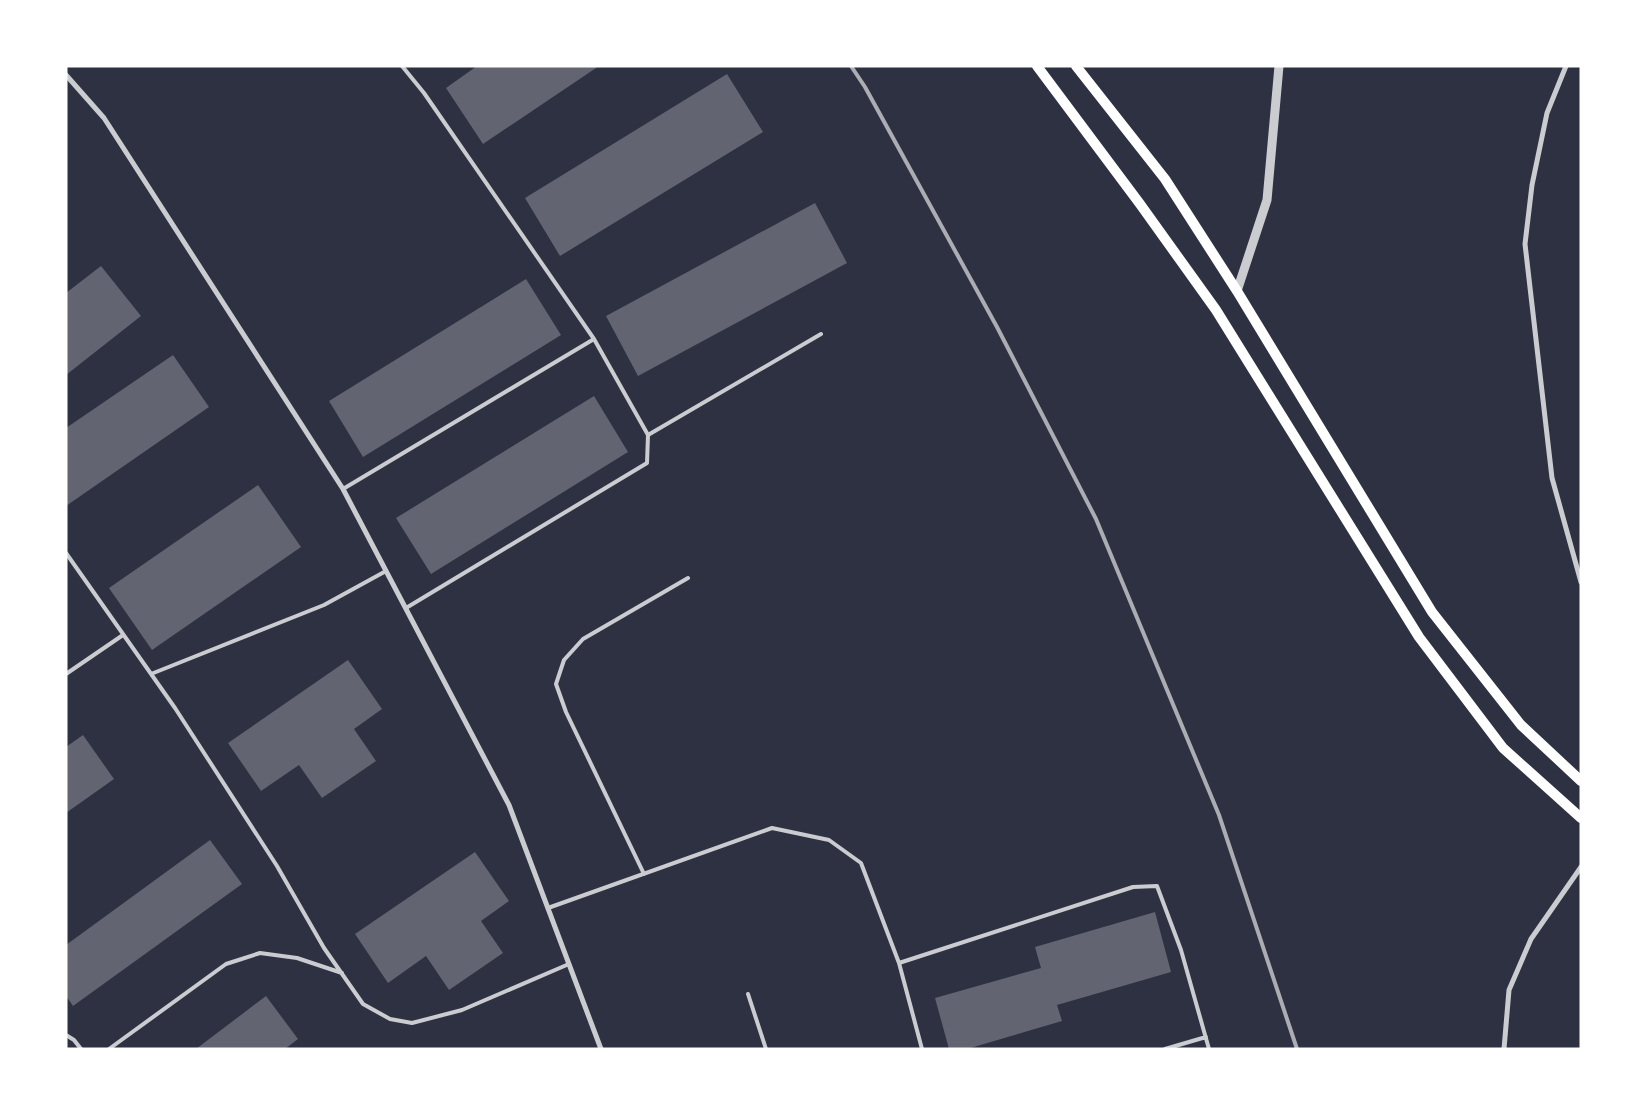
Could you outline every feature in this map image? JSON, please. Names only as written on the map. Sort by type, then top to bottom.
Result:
[{"type":"main road","points":[[1037,66],[1216,310],[1419,637],[1503,748],[1581,818]]},
{"type":"main road","points":[[1076,66],[1165,179],[1237,291],[1432,612],[1521,725],[1581,780]]},
{"type":"street","points":[[1237,291],[1267,200],[1279,66]]},
{"type":"street","points":[[1566,66],[1547,113],[1532,185],[1525,244],[1552,478],[1581,582]]},
{"type":"street","points":[[66,75],[104,118],[343,489],[509,805],[601,1049]]},
{"type":"street","points":[[1504,1049],[1509,990],[1531,939],[1581,867]]},
{"type":"lane","points":[[402,66],[424,93],[594,340],[648,435],[647,463],[406,608]]},
{"type":"lane","points":[[648,435],[820,334]]},
{"type":"lane","points":[[343,489],[594,340]]},
{"type":"lane","points":[[66,553],[180,716],[277,866],[324,948],[363,1004],[390,1019],[412,1023],[462,1010],[569,964]]},
{"type":"lane","points":[[151,674],[324,605],[386,571]]},
{"type":"lane","points":[[644,874],[566,712],[556,684],[564,660],[583,639],[688,578]]},
{"type":"lane","points":[[66,674],[123,635]]},
{"type":"lane","points":[[548,908],[772,828],[829,840],[861,863],[899,963],[922,1049]]},
{"type":"lane","points":[[899,963],[1133,887],[1157,886],[1181,950],[1209,1049]]},
{"type":"lane","points":[[109,1049],[226,964],[260,953],[297,958],[342,973]]},
{"type":"lane","points":[[748,994],[766,1049]]},
{"type":"lane","points":[[66,1035],[74,1040],[81,1049]]},
{"type":"lane","points":[[1166,1049],[1206,1037]]},
{"type":"building","points":[[477,66],[599,66],[483,144],[446,88]]},
{"type":"building","points":[[727,74],[763,132],[560,256],[525,198]]},
{"type":"building","points":[[815,203],[847,263],[638,376],[606,316]]},
{"type":"building","points":[[101,266],[141,316],[66,375],[66,293]]},
{"type":"building","points":[[526,279],[561,335],[363,457],[329,401]]},
{"type":"building","points":[[173,355],[209,407],[66,506],[66,428]]},
{"type":"building","points":[[594,396],[628,452],[431,574],[396,518]]},
{"type":"building","points":[[258,485],[301,547],[152,650],[109,588]]},
{"type":"building","points":[[348,660],[382,709],[354,729],[376,761],[322,798],[299,765],[261,791],[228,743]]},
{"type":"building","points":[[83,735],[114,779],[66,813],[66,747]]},
{"type":"building","points":[[210,840],[242,884],[73,1006],[66,996],[66,945]]},
{"type":"building","points":[[475,852],[509,901],[481,921],[503,953],[449,990],[426,956],[388,983],[355,934]]},
{"type":"building","points":[[1155,912],[1171,972],[1057,1005],[1062,1021],[967,1049],[949,1049],[935,998],[1041,968],[1035,947]]},
{"type":"building","points":[[266,996],[298,1039],[285,1049],[196,1049]]},
{"type":"railway","points":[[851,66],[865,87],[997,327],[1096,519],[1219,815],[1297,1049]]}]
